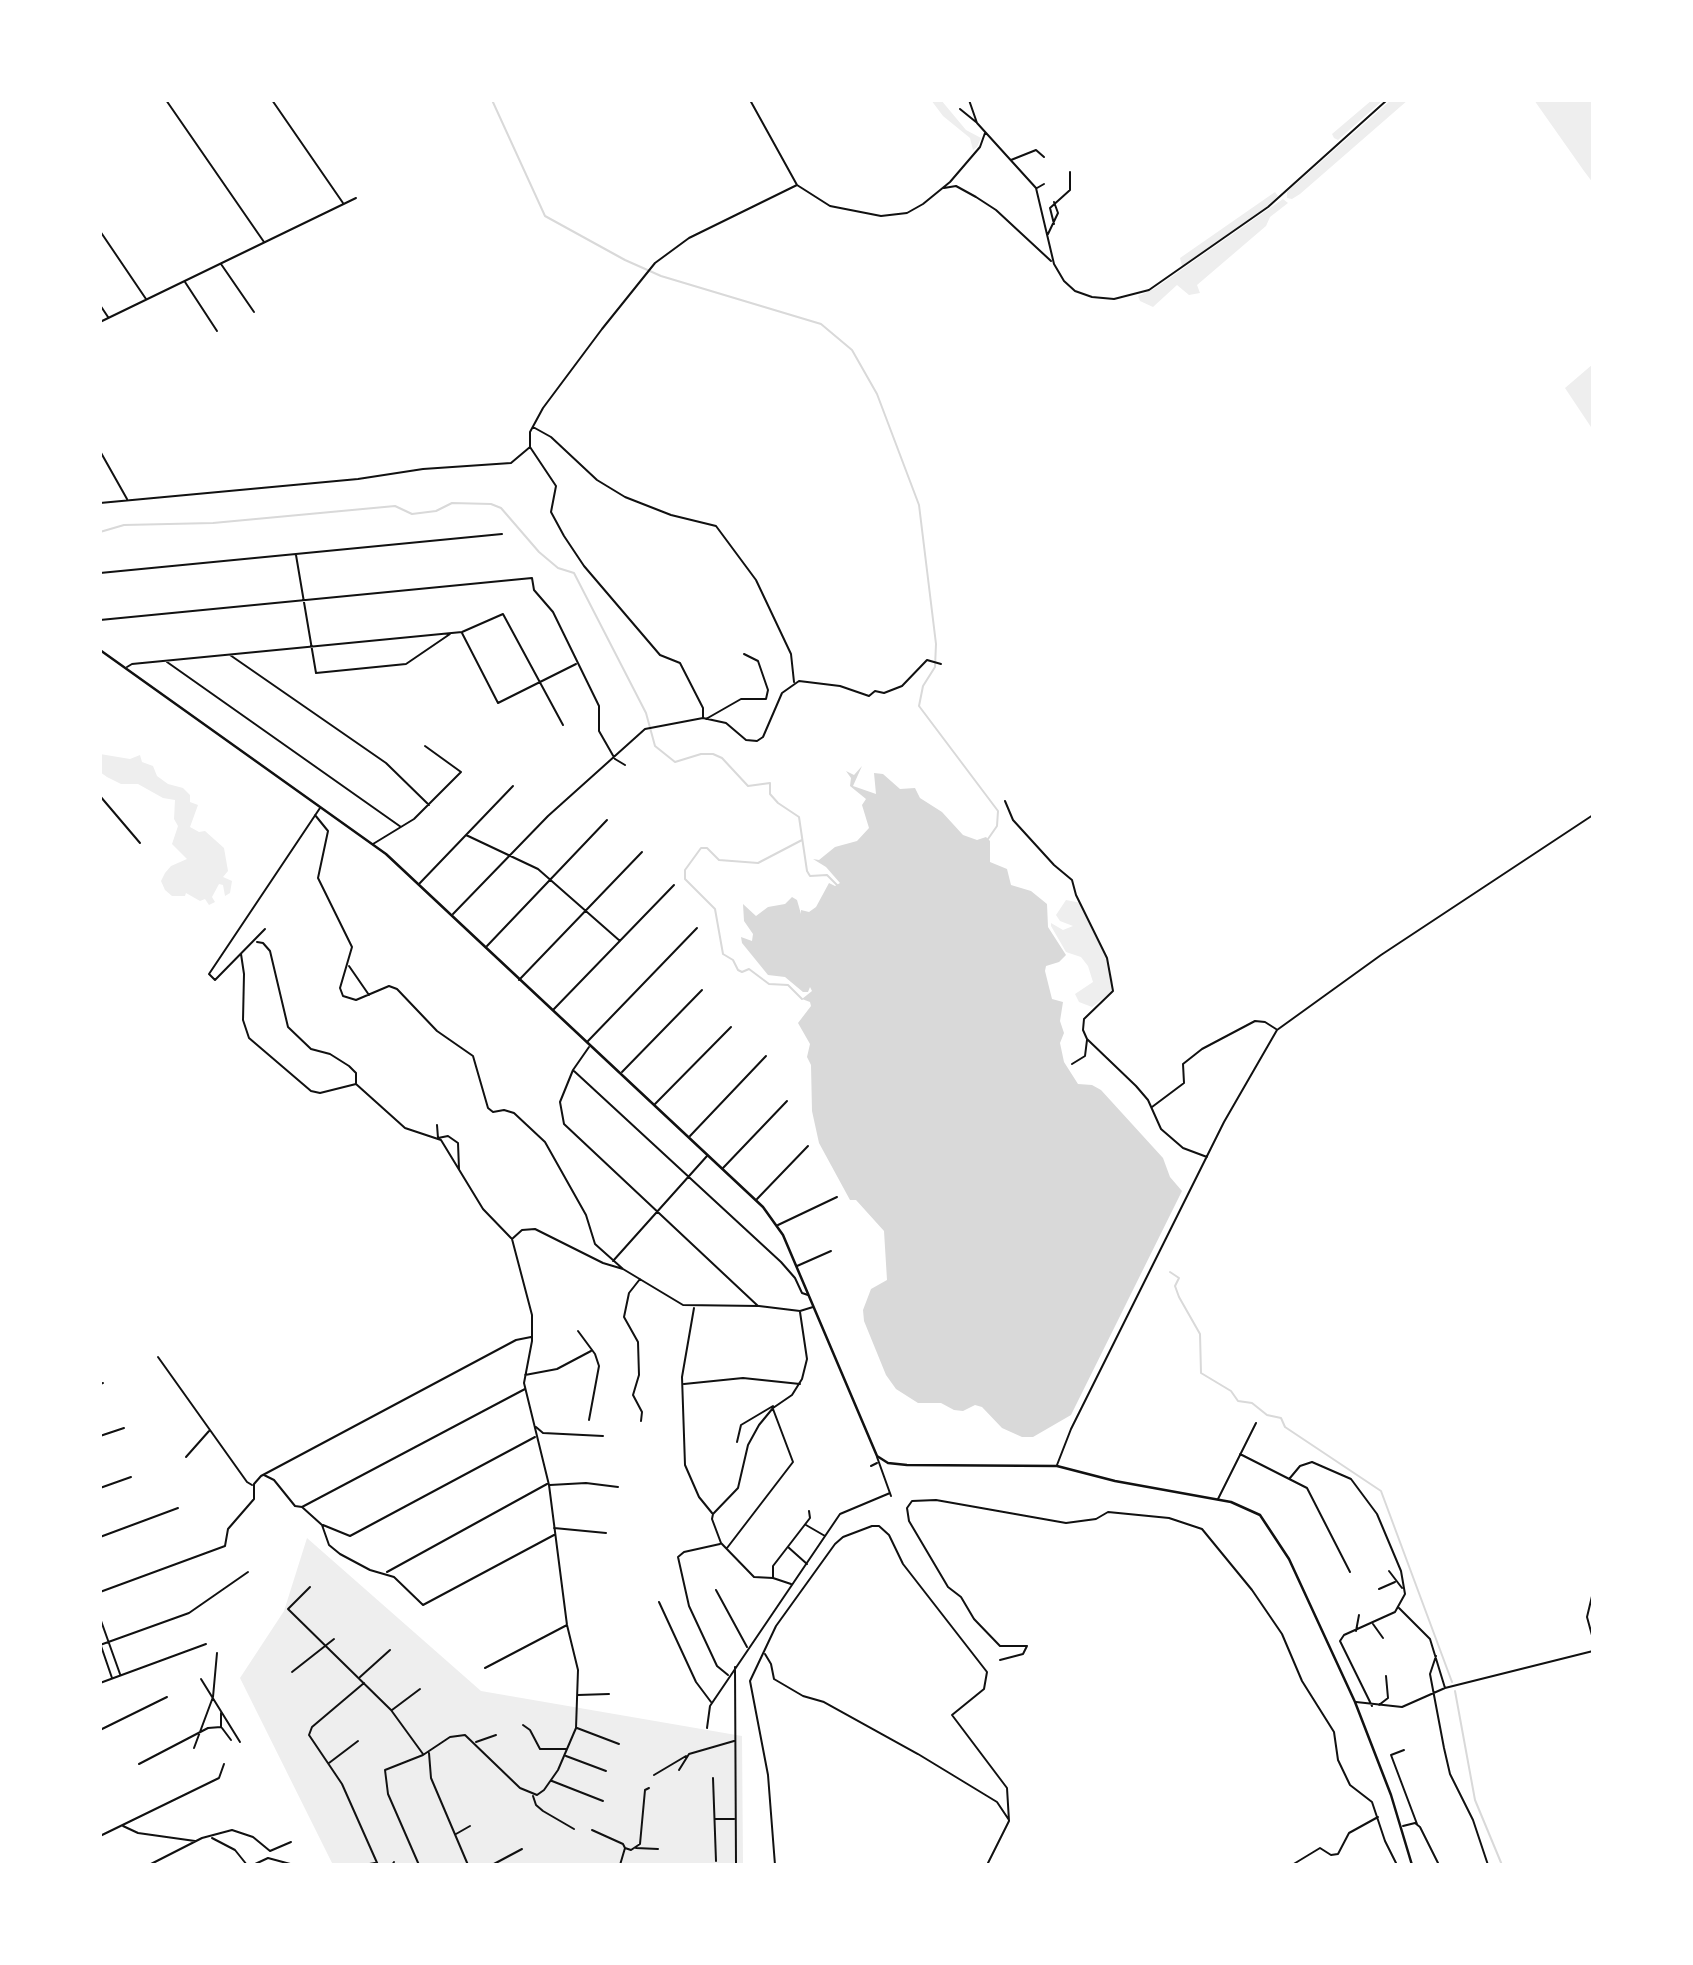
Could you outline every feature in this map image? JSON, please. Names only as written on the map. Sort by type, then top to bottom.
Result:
[{"type":"main road","points":[[100,650],[373,844],[756,1200],[777,1225],[877,1456],[888,1463],[907,1465],[1056,1466],[1115,1481],[1217,1499],[1252,1509],[1271,1528],[1295,1571],[1355,1702],[1402,1826],[1412,1865]]},
{"type":"street","points":[[166,100],[265,243]]},
{"type":"street","points":[[272,100],[343,204]]},
{"type":"street","points":[[750,100],[797,185],[830,206],[881,216],[907,213],[943,188],[980,147],[985,132]]},
{"type":"street","points":[[969,100],[977,123]]},
{"type":"street","points":[[943,188],[956,186],[996,210],[1054,264],[1075,291],[1092,297],[1114,299],[1149,290],[1268,207],[1387,100]]},
{"type":"street","points":[[960,109],[977,123],[1036,188],[1054,264]]},
{"type":"street","points":[[1010,161],[1036,150],[1044,157]]},
{"type":"street","points":[[1054,224],[1050,208],[1070,190],[1070,172]]},
{"type":"street","points":[[954,177],[956,186]]},
{"type":"street","points":[[1036,188],[1044,184]]},
{"type":"street","points":[[704,719],[704,708],[680,663],[660,655],[572,549],[551,512],[556,486],[530,447],[532,427],[602,329],[655,263],[689,238],[797,185]]},
{"type":"street","points":[[100,321],[356,198]]},
{"type":"street","points":[[1047,234],[1058,211],[1054,202]]},
{"type":"street","points":[[100,231],[146,299]]},
{"type":"street","points":[[221,263],[254,312]]},
{"type":"street","points":[[184,281],[217,331]]},
{"type":"street","points":[[100,305],[108,318]]},
{"type":"street","points":[[532,427],[551,437],[597,480],[625,497],[683,520],[716,526],[756,580],[791,654],[794,683]]},
{"type":"street","points":[[100,503],[358,479],[423,469],[511,463],[530,447]]},
{"type":"street","points":[[100,451],[128,500]]},
{"type":"street","points":[[100,573],[502,534]]},
{"type":"street","points":[[296,554],[316,673],[406,664],[451,633]]},
{"type":"street","points":[[100,620],[532,578],[534,590],[553,612],[576,664],[599,706],[599,731],[613,757],[625,765]]},
{"type":"street","points":[[126,668],[132,664],[462,632],[503,614],[563,725]]},
{"type":"street","points":[[462,632],[498,703],[576,664]]},
{"type":"street","points":[[704,719],[741,699],[766,699],[768,690],[758,661],[744,654]]},
{"type":"street","points":[[230,655],[386,763],[429,805]]},
{"type":"street","points":[[451,916],[510,855],[645,729],[704,719],[726,723],[746,740],[757,741],[766,730],[782,694],[794,683],[799,681],[840,686],[869,696],[875,691],[884,693],[902,686],[927,660],[941,664]]},
{"type":"street","points":[[165,661],[401,827]]},
{"type":"street","points":[[373,844],[429,805],[461,771],[425,746]]},
{"type":"street","points":[[418,885],[513,786]]},
{"type":"street","points":[[100,796],[140,843]]},
{"type":"street","points":[[1005,801],[1013,820],[1054,865],[1072,880],[1076,895],[1108,958],[1113,991],[1084,1019],[1083,1030],[1087,1039],[1119,1068],[1148,1100],[1161,1129],[1171,1139],[1183,1148],[1208,1158]]},
{"type":"street","points":[[265,929],[215,980],[209,974],[321,807]]},
{"type":"street","points":[[315,815],[328,831],[318,878],[351,944],[348,965],[340,988],[343,996],[351,1000],[390,986],[397,989],[437,1031],[473,1056],[488,1108],[494,1112],[505,1110],[513,1113],[545,1142],[586,1215],[595,1244],[623,1269]]},
{"type":"street","points":[[1056,1466],[1071,1429],[1208,1158],[1277,1030],[1381,955],[1593,815]]},
{"type":"street","points":[[485,948],[607,820]]},
{"type":"street","points":[[466,835],[538,869],[620,941]]},
{"type":"street","points":[[519,980],[642,852]]},
{"type":"street","points":[[552,1011],[674,886]]},
{"type":"street","points":[[697,928],[588,1044],[573,1070],[560,1102],[564,1124],[759,1306]]},
{"type":"street","points":[[253,943],[263,943],[270,951],[288,1027],[311,1049],[330,1054],[349,1066],[356,1073],[356,1084],[405,1128],[438,1138],[447,1146],[483,1209],[512,1239],[532,1315],[526,1389],[548,1484],[568,1625],[578,1670],[576,1728],[565,1756],[551,1781],[540,1793],[533,1794],[513,1782],[468,1736],[455,1735],[429,1752],[384,1771],[391,1803],[419,1865]]},
{"type":"street","points":[[241,954],[246,1035],[311,1091],[320,1093],[356,1084]]},
{"type":"street","points":[[348,965],[369,995]]},
{"type":"street","points":[[620,1074],[702,990]]},
{"type":"street","points":[[1151,1108],[1184,1083],[1181,1067],[1185,1061],[1215,1041],[1255,1021],[1265,1022],[1277,1030]]},
{"type":"street","points":[[654,1105],[731,1027]]},
{"type":"street","points":[[1072,1064],[1085,1056],[1087,1039]]},
{"type":"street","points":[[688,1137],[766,1055]]},
{"type":"street","points":[[573,1070],[781,1262],[795,1278],[802,1293],[809,1295]]},
{"type":"street","points":[[722,1169],[787,1101]]},
{"type":"street","points":[[437,1125],[438,1138]]},
{"type":"street","points":[[438,1138],[445,1135],[457,1141],[459,1170]]},
{"type":"street","points":[[756,1200],[808,1146]]},
{"type":"street","points":[[613,1261],[708,1155]]},
{"type":"street","points":[[777,1225],[837,1197]]},
{"type":"street","points":[[512,1239],[522,1230],[535,1229],[591,1258],[641,1278],[671,1300],[694,1307],[759,1306],[800,1311],[814,1307]]},
{"type":"street","points":[[796,1266],[831,1251]]},
{"type":"street","points":[[641,1278],[629,1293],[624,1317],[638,1342],[639,1376],[633,1395],[642,1412],[641,1421]]},
{"type":"street","points":[[694,1307],[683,1384],[685,1471],[699,1497],[713,1514],[714,1531],[721,1544],[754,1577],[773,1578],[792,1584]]},
{"type":"street","points":[[713,1514],[738,1488],[751,1438],[773,1408],[792,1395],[800,1384],[807,1359],[800,1311]]},
{"type":"street","points":[[579,1331],[598,1360],[599,1375],[589,1420]]},
{"type":"street","points":[[100,1592],[225,1546],[228,1530],[254,1499],[254,1486],[263,1475],[516,1340],[532,1337]]},
{"type":"street","points":[[525,1376],[557,1369],[592,1351]]},
{"type":"street","points":[[158,1357],[247,1482],[254,1486]]},
{"type":"street","points":[[683,1384],[743,1378],[800,1384]]},
{"type":"street","points":[[302,1507],[526,1389]]},
{"type":"street","points":[[737,1442],[739,1428],[744,1422],[777,1405]]},
{"type":"street","points":[[726,1549],[793,1462],[773,1408]]},
{"type":"street","points":[[1217,1499],[1256,1423]]},
{"type":"street","points":[[535,1426],[543,1433],[603,1436]]},
{"type":"street","points":[[100,1436],[124,1427]]},
{"type":"street","points":[[186,1457],[210,1430]]},
{"type":"street","points":[[263,1475],[271,1477],[295,1506],[302,1507],[322,1525],[350,1536],[537,1436]]},
{"type":"street","points":[[1240,1454],[1290,1478],[1310,1491],[1350,1572]]},
{"type":"street","points":[[707,1728],[707,1714],[712,1702],[842,1511],[891,1495],[877,1456]]},
{"type":"street","points":[[871,1466],[878,1462]]},
{"type":"street","points":[[1290,1478],[1300,1466],[1312,1462],[1355,1483],[1377,1514],[1401,1571],[1404,1598],[1398,1608],[1389,1617],[1344,1635],[1340,1643],[1372,1706]]},
{"type":"street","points":[[100,1488],[131,1477]]},
{"type":"street","points":[[385,1573],[548,1484],[586,1483],[618,1487]]},
{"type":"street","points":[[1000,1660],[1023,1654],[1028,1647],[1000,1646],[974,1619],[961,1597],[948,1587],[909,1521],[907,1508],[912,1501],[936,1500],[1066,1523],[1097,1519],[1108,1513],[1169,1518],[1189,1523],[1206,1533],[1282,1634],[1298,1674],[1335,1732],[1338,1760],[1350,1785],[1373,1802],[1385,1841],[1397,1865]]},
{"type":"street","points":[[100,1537],[178,1508]]},
{"type":"street","points":[[773,1578],[773,1566],[810,1518],[809,1511]]},
{"type":"street","points":[[322,1525],[329,1545],[340,1554],[370,1570],[385,1573],[400,1581],[423,1605],[554,1535]]},
{"type":"street","points":[[805,1525],[826,1537]]},
{"type":"street","points":[[775,1865],[768,1776],[749,1689],[753,1668],[776,1626],[835,1544],[843,1537],[872,1526],[884,1529],[903,1564],[987,1672],[984,1689],[954,1711],[952,1718],[1007,1788],[1009,1821],[987,1865]]},
{"type":"street","points":[[553,1528],[606,1533]]},
{"type":"street","points":[[721,1544],[681,1553],[678,1558],[689,1606],[717,1666],[729,1676]]},
{"type":"street","points":[[788,1546],[807,1564]]},
{"type":"street","points":[[1389,1571],[1403,1589]]},
{"type":"street","points":[[112,1678],[100,1644],[200,1607],[248,1572]]},
{"type":"street","points":[[1379,1589],[1396,1581]]},
{"type":"street","points":[[310,1587],[288,1609],[391,1710],[423,1755]]},
{"type":"street","points":[[716,1590],[748,1648]]},
{"type":"street","points":[[1593,1592],[1587,1617],[1593,1639]]},
{"type":"street","points":[[659,1602],[696,1682],[706,1699],[712,1702]]},
{"type":"street","points":[[1398,1608],[1426,1634],[1436,1656],[1445,1688]]},
{"type":"street","points":[[1356,1631],[1359,1615]]},
{"type":"street","points":[[100,1618],[120,1675]]},
{"type":"street","points":[[1373,1623],[1383,1638]]},
{"type":"street","points":[[485,1668],[568,1625]]},
{"type":"street","points":[[292,1672],[334,1639]]},
{"type":"street","points":[[100,1683],[206,1644]]},
{"type":"street","points":[[359,1678],[390,1650]]},
{"type":"street","points":[[1355,1702],[1372,1706],[1402,1707],[1445,1688],[1593,1651]]},
{"type":"street","points":[[763,1652],[771,1664],[774,1679],[803,1696],[824,1702],[997,1802],[1009,1821]]},
{"type":"street","points":[[194,1748],[213,1697],[217,1653]]},
{"type":"street","points":[[1436,1656],[1430,1671],[1450,1774],[1473,1820],[1488,1865]]},
{"type":"street","points":[[735,1666],[736,1865]]},
{"type":"street","points":[[1379,1706],[1388,1698],[1386,1676]]},
{"type":"street","points":[[201,1679],[240,1742]]},
{"type":"street","points":[[364,1683],[310,1729],[310,1739],[341,1784],[377,1864],[364,1865]]},
{"type":"street","points":[[391,1710],[420,1689]]},
{"type":"street","points":[[577,1695],[609,1694]]},
{"type":"street","points":[[100,1730],[167,1697]]},
{"type":"street","points":[[221,1713],[221,1727],[231,1740]]},
{"type":"street","points":[[523,1725],[530,1730],[540,1749],[567,1749]]},
{"type":"street","points":[[139,1764],[198,1733],[216,1726],[221,1727]]},
{"type":"street","points":[[576,1728],[620,1744]]},
{"type":"street","points":[[475,1742],[496,1735]]},
{"type":"street","points":[[328,1764],[358,1741]]},
{"type":"street","points":[[654,1775],[687,1755],[735,1741]]},
{"type":"street","points":[[1404,1750],[1391,1755],[1417,1824],[1439,1865]]},
{"type":"street","points":[[429,1752],[429,1770],[468,1865]]},
{"type":"street","points":[[678,1770],[687,1755]]},
{"type":"street","points":[[565,1756],[606,1771]]},
{"type":"street","points":[[100,1836],[219,1778],[224,1764]]},
{"type":"street","points":[[713,1778],[716,1861]]},
{"type":"street","points":[[551,1781],[603,1801]]},
{"type":"street","points":[[635,1848],[642,1838],[644,1795],[649,1788]]},
{"type":"street","points":[[533,1794],[536,1805],[543,1811],[574,1829]]},
{"type":"street","points":[[1292,1865],[1320,1848],[1331,1855],[1338,1854],[1349,1833],[1378,1817]]},
{"type":"street","points":[[714,1819],[736,1818]]},
{"type":"street","points":[[1402,1826],[1417,1824]]},
{"type":"street","points":[[122,1825],[138,1833],[195,1841]]},
{"type":"street","points":[[455,1834],[470,1826]]},
{"type":"street","points":[[149,1865],[195,1841],[237,1830],[270,1851],[291,1842]]},
{"type":"street","points":[[592,1830],[621,1841],[625,1848],[620,1865]]},
{"type":"street","points":[[211,1837],[235,1850],[247,1865]]},
{"type":"street","points":[[625,1848],[657,1849]]},
{"type":"street","points":[[492,1865],[522,1849]]},
{"type":"street","points":[[253,1865],[268,1858],[294,1865]]},
{"type":"street","points":[[391,1865],[394,1862]]},
{"type":"shaded area","points":[[931,100],[941,100],[966,130],[981,138],[977,147],[973,150],[970,138],[943,116]]},
{"type":"shaded area","points":[[1372,100],[1383,100],[1338,140],[1334,138],[1332,134]]},
{"type":"shaded area","points":[[1391,100],[1408,100],[1300,194],[1292,199],[1287,198],[1287,192]]},
{"type":"shaded area","points":[[1534,100],[1593,100],[1593,183],[1584,171]]},
{"type":"shaded area","points":[[1275,192],[1278,196],[1266,207],[1182,266],[1180,258]]},
{"type":"shaded area","points":[[1283,199],[1288,203],[1270,217],[1266,226],[1197,285],[1200,293],[1189,295],[1177,285],[1153,307],[1140,301],[1138,296],[1154,289]]},
{"type":"shaded area","points":[[1593,364],[1593,430],[1565,388]]},
{"type":"shaded area","points":[[100,754],[130,759],[140,755],[142,762],[153,766],[157,776],[168,784],[183,788],[190,795],[190,802],[198,805],[190,827],[199,832],[205,831],[224,848],[228,871],[223,877],[232,881],[230,893],[225,896],[223,885],[219,884],[212,897],[215,902],[209,905],[205,899],[200,901],[186,893],[185,896],[172,896],[165,890],[161,881],[165,873],[171,866],[187,859],[172,844],[178,826],[174,819],[175,800],[163,798],[138,784],[121,784],[107,777],[100,772]]},
{"type":"shaded area","points":[[862,766],[853,786],[876,794],[874,773],[883,774],[900,789],[915,788],[920,798],[942,812],[963,835],[977,840],[986,837],[990,841],[990,862],[1007,869],[1011,885],[1031,891],[1047,904],[1048,927],[1066,955],[1059,962],[1046,966],[1045,971],[1052,999],[1063,1002],[1060,1021],[1064,1033],[1060,1043],[1064,1062],[1078,1084],[1092,1085],[1101,1090],[1163,1158],[1170,1177],[1182,1191],[1071,1415],[1033,1437],[1022,1437],[1002,1428],[982,1407],[975,1405],[963,1411],[954,1410],[941,1403],[918,1403],[896,1389],[886,1375],[864,1321],[863,1310],[871,1289],[887,1280],[884,1231],[856,1200],[850,1200],[819,1143],[812,1111],[811,1065],[807,1057],[810,1044],[798,1023],[811,1006],[810,1002],[802,999],[812,991],[810,987],[808,992],[803,992],[785,977],[768,975],[742,943],[741,937],[752,941],[753,934],[744,921],[743,904],[756,916],[768,907],[785,904],[792,897],[797,900],[801,914],[801,910],[809,912],[816,907],[829,883],[835,886],[840,883],[826,867],[813,859],[819,860],[835,847],[857,841],[869,828],[862,805],[866,799],[850,786],[851,778],[846,771],[854,775]]},
{"type":"shaded area","points":[[1066,900],[1081,903],[1107,958],[1113,981],[1111,992],[1092,1007],[1079,1002],[1075,994],[1093,982],[1088,966],[1081,957],[1066,952],[1051,926],[1051,923],[1063,930],[1073,926],[1060,921],[1056,915]]},
{"type":"shaded area","points":[[307,1538],[481,1691],[742,1736],[743,1865],[333,1865],[240,1678],[284,1611]]},
{"type":"waterway","points":[[492,100],[545,216],[625,260],[661,276],[821,324],[852,350],[877,394],[919,505],[936,644],[935,667],[923,686],[919,706],[998,811],[997,826],[988,839]]},
{"type":"waterway","points":[[100,532],[124,525],[213,523],[395,506],[412,514],[436,511],[452,503],[491,504],[501,508],[539,552],[558,568],[574,573],[646,713],[655,746],[675,762],[701,754],[713,754],[722,758],[748,786],[770,783],[770,794],[799,817],[810,876],[827,875],[837,885]]},
{"type":"waterway","points":[[802,840],[758,863],[719,860],[707,848],[701,848],[685,870],[685,879],[715,909],[723,954],[733,960],[738,970],[742,972],[749,969],[769,984],[788,985],[802,999]]},
{"type":"waterway","points":[[1170,1272],[1179,1278],[1175,1286],[1179,1297],[1200,1334],[1201,1373],[1231,1391],[1238,1401],[1252,1403],[1267,1415],[1281,1418],[1285,1427],[1381,1491],[1452,1682]]},
{"type":"waterway","points":[[1455,1691],[1475,1800],[1502,1865]]}]
